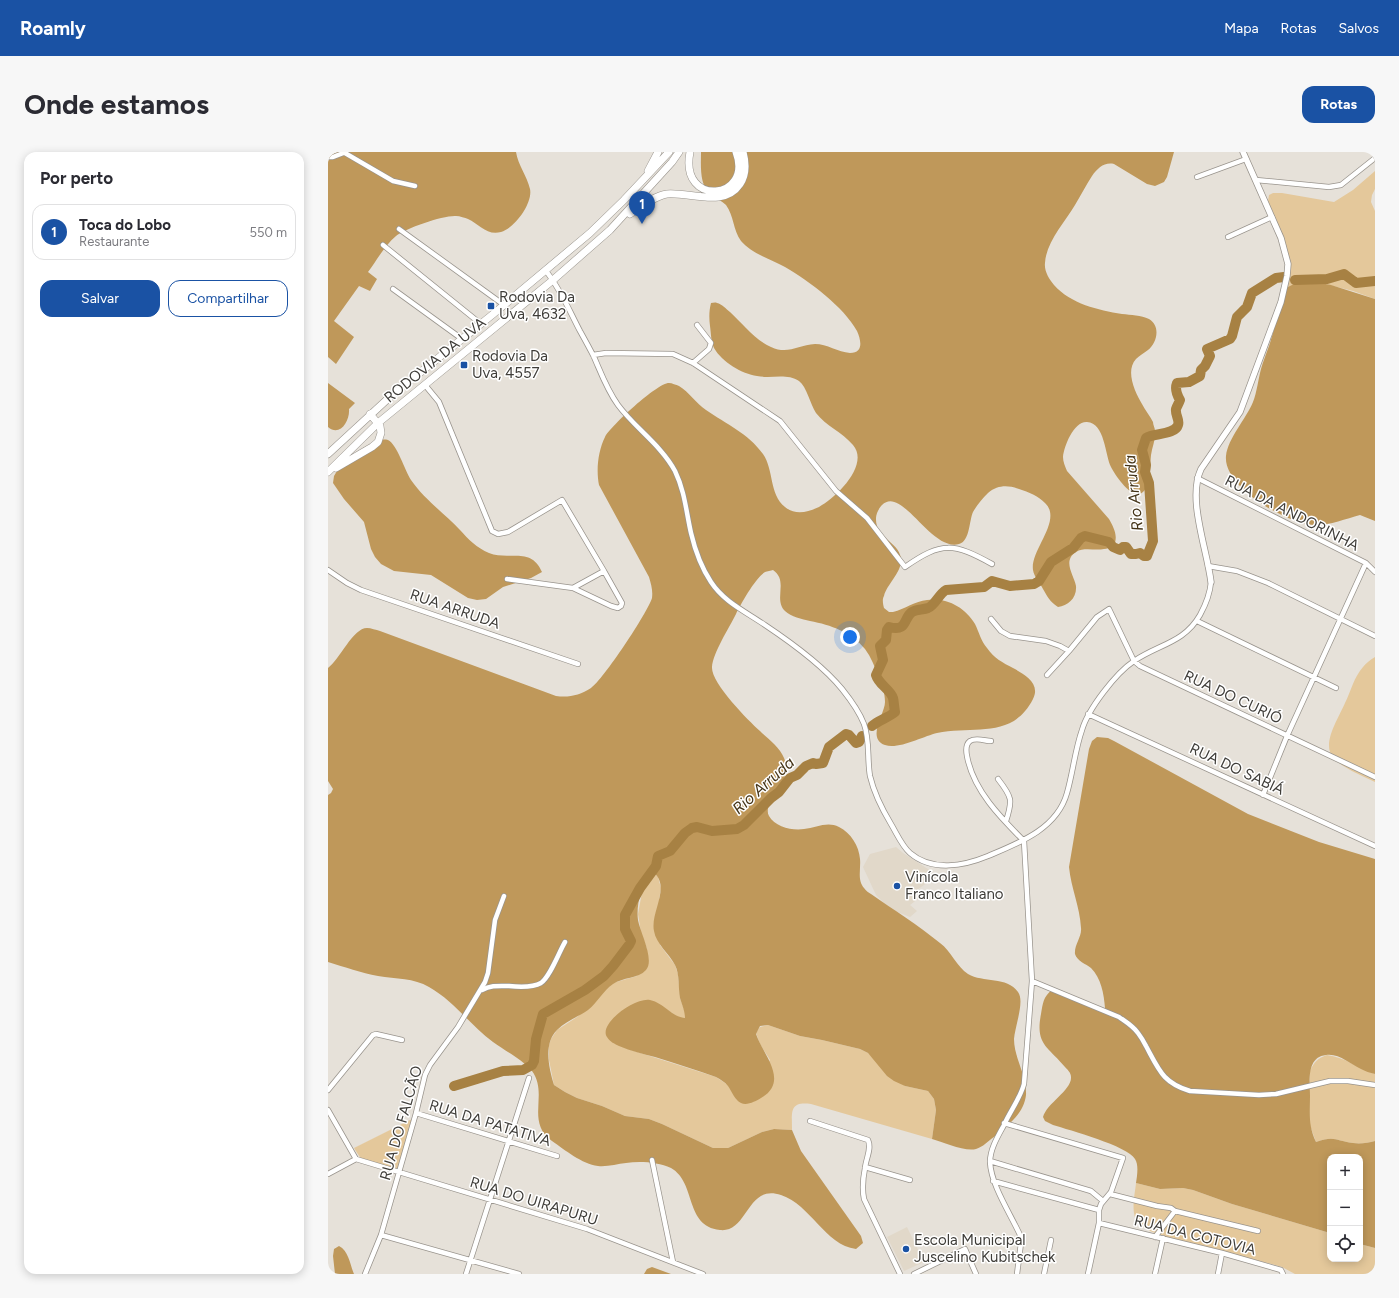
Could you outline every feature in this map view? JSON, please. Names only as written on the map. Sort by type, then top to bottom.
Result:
[{"type":"main road","points":[[646,176],[658,152]]},
{"type":"main road","name":"RODOVIA DA UVA","points":[[328,454],[392,395],[546,271],[609,216],[669,152]]},
{"type":"main road","name":"RODOVIA DA UVA","points":[[328,472],[378,423],[553,280],[620,221],[679,152]]},
{"type":"main road","points":[[690,152],[691,174],[695,181],[707,190],[716,192],[724,190],[732,184],[736,176],[738,166],[736,152]]},
{"type":"main road","points":[[620,221],[648,201],[666,194],[714,197],[726,195],[737,189],[743,180],[746,168],[743,152]]},
{"type":"main road","points":[[328,472],[372,447],[378,442],[381,433],[378,423],[370,414]]},
{"type":"street","points":[[328,157],[333,157],[346,152],[393,181],[415,186]]},
{"type":"street","points":[[546,271],[560,289],[609,390],[619,406],[660,450],[674,470],[684,492],[691,534],[700,563],[712,584],[734,606],[768,627],[827,674],[842,689],[859,713],[865,726],[870,773],[874,790],[884,813],[904,846],[910,853],[921,861],[932,864],[946,866],[965,864],[1024,842],[1051,820],[1058,812],[1068,792],[1079,738],[1088,714],[1121,671],[1134,661],[1189,631],[1197,621],[1206,604],[1210,592],[1211,582],[1197,511],[1197,478],[1201,469],[1240,412],[1284,291],[1288,264],[1281,238],[1243,152]]},
{"type":"street","points":[[1256,180],[1329,187],[1341,185],[1375,158]]},
{"type":"street","points":[[1196,177],[1246,159]]},
{"type":"street","points":[[1228,238],[1272,218]]},
{"type":"street","points":[[399,229],[504,305]]},
{"type":"street","points":[[383,245],[481,324]]},
{"type":"street","points":[[393,289],[462,339]]},
{"type":"street","points":[[693,363],[711,346],[711,343],[697,325]]},
{"type":"street","points":[[593,355],[606,353],[673,354],[693,363],[780,421],[836,491],[867,518],[905,567],[916,559],[943,547],[959,549],[992,564]]},
{"type":"street","points":[[425,385],[439,402],[492,531],[498,534],[508,532],[562,500],[604,571],[622,603],[622,606],[618,608],[611,606],[573,588],[507,579]]},
{"type":"street","name":"RUA DA ANDORINHA","points":[[1197,478],[1366,563],[1375,572]]},
{"type":"street","points":[[1263,794],[1287,736],[1366,563]]},
{"type":"street","points":[[1208,566],[1237,571],[1268,583],[1375,636]]},
{"type":"street","name":"RUA ARRUDA","points":[[328,570],[347,583],[361,590],[578,664]]},
{"type":"street","points":[[573,588],[604,571]]},
{"type":"street","points":[[1047,675],[1097,617],[1110,609],[1134,661]]},
{"type":"street","points":[[991,619],[1001,631],[1010,636],[1046,641],[1069,651]]},
{"type":"street","points":[[1197,621],[1336,688]]},
{"type":"street","name":"RUA DO CURIÓ","points":[[1134,661],[1140,666],[1375,777]]},
{"type":"street","name":"RUA DO SABIÁ","points":[[1088,714],[1375,846]]},
{"type":"street","points":[[991,741],[976,739],[970,741],[966,752],[971,773],[983,793],[1024,842],[1032,981],[1024,1084],[1021,1096],[1004,1123],[994,1145],[990,1161],[993,1181],[1020,1235],[1021,1243],[1017,1274]]},
{"type":"street","points":[[998,779],[1008,792],[1010,798],[1010,806],[1006,821]]},
{"type":"street","name":"RUA DO FALCÃO","points":[[365,1274],[381,1235],[416,1113],[425,1075],[430,1065],[482,990],[488,973],[495,920],[504,896]]},
{"type":"street","points":[[482,990],[488,987],[529,986],[539,984],[548,974],[565,942]]},
{"type":"street","points":[[1032,981],[1119,1017],[1139,1034],[1162,1074],[1170,1082],[1180,1088],[1190,1091],[1259,1095],[1276,1094],[1330,1081],[1375,1084]]},
{"type":"street","points":[[328,1090],[373,1035],[376,1034],[402,1040]]},
{"type":"street","points":[[466,1274],[529,1078]]},
{"type":"street","points":[[328,1110],[356,1159],[328,1174]]},
{"type":"street","name":"RUA DA PATATIVA","points":[[416,1113],[557,1156]]},
{"type":"street","points":[[810,1121],[868,1140],[870,1149],[865,1167],[862,1190],[864,1199],[900,1274]]},
{"type":"street","points":[[1004,1123],[1123,1158],[1110,1194],[1103,1200],[1099,1210],[1099,1223],[1088,1274]]},
{"type":"street","name":"RUA DO UIRAPURU","points":[[356,1159],[587,1229],[703,1274]]},
{"type":"street","points":[[652,1160],[673,1262]]},
{"type":"street","points":[[990,1161],[1091,1192],[1103,1200]]},
{"type":"street","points":[[865,1167],[910,1180]]},
{"type":"street","points":[[993,1181],[1099,1210]]},
{"type":"street","points":[[1110,1194],[1156,1206],[1168,1207],[1175,1211],[1258,1231]]},
{"type":"street","points":[[1155,1236],[1175,1211]]},
{"type":"street","name":"RUA DA COTOVIA","points":[[1099,1223],[1222,1253],[1281,1270],[1283,1273]]},
{"type":"street","points":[[381,1235],[519,1274]]},
{"type":"street","points":[[1155,1274],[1163,1238]]},
{"type":"street","points":[[1044,1274],[1051,1240]]},
{"type":"street","points":[[914,1274],[965,1249],[976,1274]]},
{"type":"street","points":[[1218,1274],[1222,1253]]},
{"type":"shaded area","points":[[328,152],[516,152],[530,189],[529,201],[522,214],[512,226],[501,232],[496,233],[487,231],[468,219],[450,216],[408,229],[396,236],[385,248],[368,272],[377,279],[370,291],[359,286],[334,321],[354,337],[336,364],[328,357]]},
{"type":"shaded area","points":[[701,152],[1174,152],[1167,177],[1164,182],[1155,186],[1147,184],[1114,164],[1107,164],[1099,168],[1092,176],[1052,240],[1046,255],[1045,266],[1049,278],[1061,292],[1068,297],[1094,308],[1149,319],[1153,322],[1156,330],[1154,343],[1148,350],[1136,359],[1131,369],[1134,388],[1153,422],[1155,430],[1151,455],[1150,476],[1142,493],[1132,493],[1116,475],[1109,462],[1104,440],[1098,428],[1093,424],[1087,422],[1078,426],[1070,435],[1065,447],[1063,459],[1067,471],[1109,519],[1116,536],[1113,547],[1105,549],[1082,550],[1076,552],[1072,556],[1069,564],[1076,590],[1071,601],[1058,607],[1055,605],[1047,596],[1034,573],[1033,562],[1048,526],[1050,510],[1045,503],[1030,493],[1007,486],[995,488],[988,493],[973,512],[967,535],[963,542],[959,544],[948,544],[938,538],[899,504],[890,501],[882,505],[876,518],[879,530],[896,547],[901,558],[900,568],[883,597],[884,608],[889,612],[893,612],[918,602],[934,599],[954,604],[960,608],[971,618],[983,642],[990,652],[1002,662],[1026,676],[1033,684],[1035,693],[1033,699],[1024,712],[1003,726],[978,730],[937,733],[897,746],[885,745],[880,742],[877,737],[878,725],[885,702],[884,692],[867,652],[853,638],[840,630],[797,618],[785,611],[780,601],[780,579],[778,574],[773,570],[765,572],[757,579],[741,604],[718,648],[712,667],[713,674],[717,682],[731,701],[747,719],[777,747],[784,758],[786,767],[785,775],[768,810],[769,816],[772,820],[775,823],[785,827],[795,829],[804,829],[822,825],[835,825],[839,827],[851,836],[858,849],[861,882],[867,891],[944,946],[968,974],[974,977],[1008,984],[1018,992],[1020,996],[1020,1007],[1014,1039],[1016,1053],[1025,1080],[1026,1095],[1025,1102],[1018,1114],[994,1137],[976,1149],[971,1150],[960,1148],[932,1139],[936,1110],[934,1099],[928,1091],[905,1086],[894,1081],[887,1076],[868,1053],[860,1049],[800,1036],[768,1025],[760,1026],[756,1034],[772,1068],[774,1076],[773,1084],[769,1091],[761,1098],[746,1104],[739,1102],[727,1085],[716,1077],[613,1043],[607,1037],[606,1032],[608,1025],[627,1007],[643,1000],[650,1000],[660,1004],[676,1015],[685,1018],[680,998],[677,969],[655,936],[654,924],[661,885],[659,879],[654,873],[649,874],[644,884],[638,909],[639,925],[649,960],[646,970],[635,977],[621,980],[613,984],[588,1010],[564,1024],[557,1030],[550,1042],[548,1056],[554,1085],[577,1098],[602,1106],[625,1116],[649,1119],[713,1148],[728,1148],[762,1132],[774,1129],[792,1130],[801,1151],[861,1236],[863,1243],[856,1249],[845,1246],[835,1240],[801,1207],[792,1200],[781,1195],[770,1193],[761,1196],[754,1202],[737,1224],[729,1229],[720,1230],[709,1227],[701,1221],[696,1213],[685,1183],[671,1168],[660,1164],[643,1162],[598,1166],[580,1160],[552,1141],[544,1133],[538,1117],[537,1080],[532,1071],[485,1035],[446,999],[429,987],[417,982],[372,975],[328,962],[328,795],[333,789],[328,781],[328,668],[333,664],[357,633],[362,629],[367,628],[380,631],[556,696],[565,697],[574,695],[591,688],[605,673],[624,645],[649,606],[652,598],[652,587],[649,577],[599,485],[599,454],[605,437],[616,424],[645,397],[663,385],[669,383],[679,386],[702,407],[751,440],[766,460],[776,495],[780,502],[793,512],[811,510],[826,503],[842,489],[854,471],[857,462],[857,453],[853,445],[844,436],[820,418],[816,413],[804,387],[799,381],[789,377],[762,377],[745,373],[722,358],[714,348],[711,337],[709,314],[711,303],[719,304],[724,307],[765,344],[777,349],[788,350],[815,344],[824,345],[850,353],[858,351],[860,338],[857,331],[844,313],[815,287],[780,264],[745,246],[738,237],[729,209],[721,201],[711,195],[704,186],[701,169]]},
{"type":"shaded area","points":[[1375,171],[1375,189],[1371,202],[1375,211],[1375,299],[1353,291],[1317,282],[1286,288],[1290,264],[1268,201],[1269,195],[1273,193],[1282,193],[1334,202],[1353,190]]},
{"type":"shaded area","points":[[1310,281],[1331,285],[1375,299],[1375,521],[1360,515],[1319,525],[1301,523],[1288,518],[1258,501],[1245,491],[1235,480],[1228,468],[1226,456],[1227,449],[1256,394],[1261,369],[1286,288],[1298,282]]},
{"type":"shaded area","points":[[328,383],[355,403],[349,409],[346,423],[340,429],[336,430],[332,430],[328,427]]},
{"type":"shaded area","points":[[379,439],[391,442],[398,452],[411,480],[416,487],[473,543],[489,553],[532,559],[542,572],[531,578],[503,587],[486,599],[477,600],[468,598],[431,575],[394,571],[381,564],[371,549],[364,522],[344,499],[333,483],[334,476],[337,471],[363,448]]},
{"type":"shaded area","points":[[1375,657],[1375,782],[1343,766],[1333,757],[1329,746],[1331,734],[1355,680],[1364,666]]},
{"type":"shaded area","points":[[1097,737],[1108,738],[1248,814],[1319,842],[1375,859],[1375,1074],[1369,1073],[1340,1057],[1326,1055],[1315,1060],[1310,1071],[1310,1119],[1313,1136],[1316,1142],[1327,1139],[1356,1143],[1375,1141],[1375,1248],[1363,1245],[1363,1154],[1327,1154],[1327,1232],[1232,1204],[1193,1190],[1183,1188],[1160,1189],[1136,1183],[1137,1164],[1135,1159],[1130,1154],[1110,1144],[1045,1121],[1043,1117],[1045,1112],[1068,1087],[1071,1077],[1068,1070],[1048,1049],[1041,1039],[1040,1024],[1042,1007],[1045,998],[1052,990],[1099,1009],[1105,1008],[1100,981],[1091,968],[1080,960],[1075,954],[1081,928],[1069,867],[1089,749],[1092,741]]},
{"type":"shaded area","name":"Vinícola Franco Italiano","points":[[896,847],[931,871],[928,875],[931,880],[914,892],[919,898],[910,905],[917,911],[910,917],[890,909],[876,895],[863,867],[870,854]]},
{"type":"shaded area","points":[[654,873],[658,877],[661,888],[659,900],[660,945],[675,965],[678,974],[680,998],[685,1012],[685,1019],[678,1017],[658,1004],[631,1050],[716,1077],[728,1085],[737,1100],[770,1060],[760,1044],[756,1033],[760,1027],[768,1025],[800,1036],[860,1049],[868,1053],[905,1086],[928,1091],[934,1099],[936,1110],[932,1139],[811,1104],[799,1104],[793,1109],[792,1130],[774,1129],[762,1132],[728,1148],[713,1148],[649,1119],[625,1116],[602,1106],[577,1098],[554,1085],[549,1060],[549,1045],[557,1030],[577,1017],[613,983],[637,976],[647,949],[641,933],[638,914],[644,881],[649,874]]},
{"type":"shaded area","points":[[1327,1055],[1345,1060],[1375,1074],[1375,1141],[1356,1143],[1327,1139],[1316,1142],[1309,1123],[1310,1071],[1317,1061]]},
{"type":"shaded area","points":[[414,1118],[398,1170],[361,1159],[354,1148]]},
{"type":"shaded area","points":[[1136,1183],[1160,1189],[1183,1188],[1193,1190],[1232,1204],[1327,1232],[1327,1262],[1363,1262],[1363,1245],[1375,1248],[1375,1274],[1295,1274],[1282,1267],[1268,1263],[1198,1247],[1146,1229],[1138,1223],[1136,1219],[1134,1214]]},
{"type":"shaded area","name":"Escola Municipal Juscelino Kubitschek","points":[[907,1227],[924,1262],[904,1271],[887,1237]]},
{"type":"shaded area","points":[[339,1246],[345,1251],[354,1274],[335,1274],[333,1256],[334,1249]]},
{"type":"shaded area","points":[[652,1267],[671,1274],[644,1274],[647,1269]]},
{"type":"waterway","name":"Rio Arruda","points":[[1295,280],[1327,279],[1344,274],[1356,283],[1375,281]]},
{"type":"waterway","name":"Rio Arruda","points":[[872,726],[895,712],[892,695],[880,682],[876,675],[883,660],[880,646],[886,640],[887,630],[889,627],[899,628],[902,626],[912,612],[930,607],[946,590],[984,587],[992,581],[1010,586],[1034,584],[1039,581],[1051,562],[1073,548],[1081,538],[1085,536],[1109,542],[1113,547],[1120,550],[1123,547],[1126,547],[1131,554],[1140,553],[1147,556],[1153,541],[1149,483],[1145,472],[1146,465],[1142,450],[1146,438],[1173,431],[1176,428],[1178,425],[1176,409],[1180,400],[1176,387],[1177,383],[1189,382],[1200,376],[1201,370],[1205,366],[1210,356],[1207,349],[1230,339],[1237,317],[1247,307],[1252,293],[1276,278],[1284,277]]},
{"type":"waterway","name":"Rio Arruda","points":[[454,1086],[503,1071],[523,1070],[532,1065],[534,1061],[536,1039],[543,1014],[585,990],[604,976],[629,945],[631,941],[625,929],[625,915],[640,888],[656,866],[658,856],[670,851],[685,833],[692,828],[697,827],[712,831],[737,829],[744,825],[779,792],[790,778],[797,775],[806,766],[813,763],[823,763],[829,747],[846,734],[849,735],[856,743],[859,742],[862,736]]},
{"type":"place","name":"Toca do Lobo","points":[[642,224]]},
{"type":"place","name":"Rodovia Da Uva, 4632","points":[[491,306]]},
{"type":"place","name":"Rodovia Da Uva, 4557","points":[[464,365]]},
{"type":"place","name":"Vinícola Franco Italiano","points":[[897,886]]},
{"type":"place","name":"Escola Municipal Juscelino Kubitschek","points":[[906,1249]]}]
